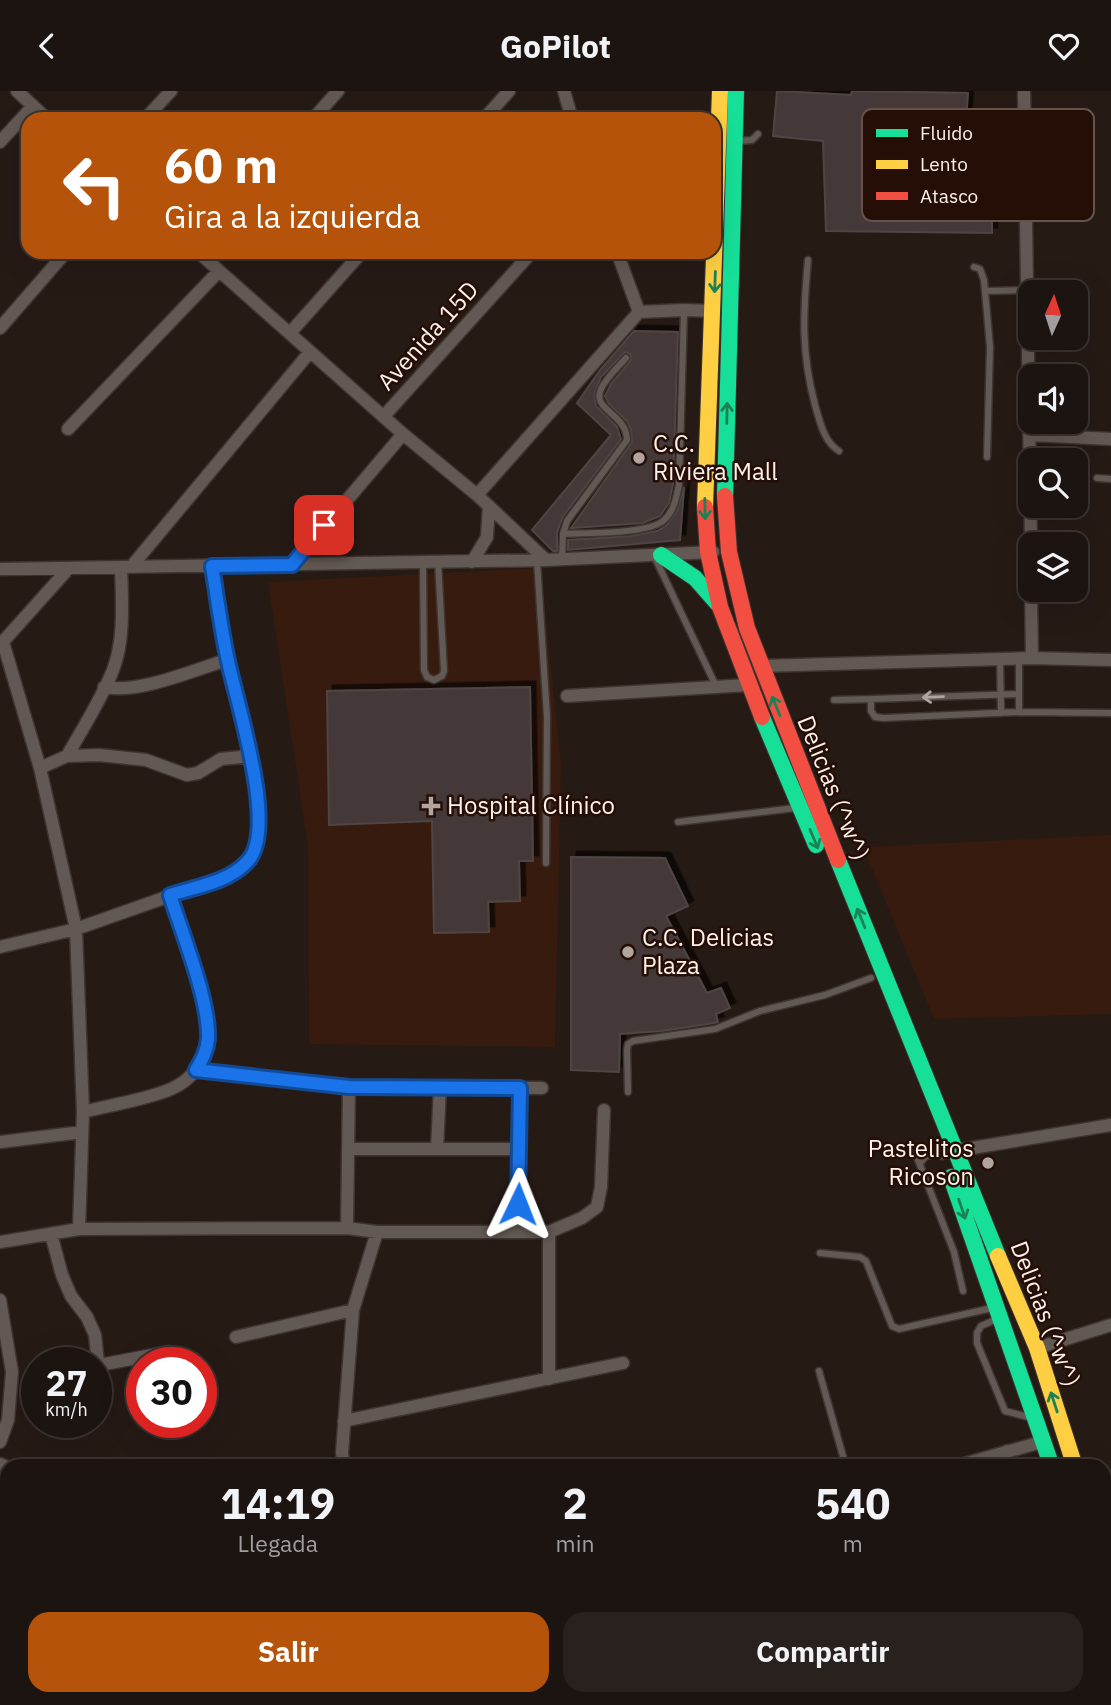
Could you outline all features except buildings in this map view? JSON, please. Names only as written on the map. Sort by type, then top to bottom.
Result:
[{"type":"main road","name":"Delicias (^w^)","points":[[719,112],[720,91]]},
{"type":"main road","name":"Delicias (^w^)","points":[[736,91],[725,495],[729,550],[739,605],[760,666],[948,1151],[969,1251],[999,1312],[1050,1459]]},
{"type":"main road","name":"Delicias (^w^)","points":[[715,259],[705,500],[708,552],[720,607],[748,685],[871,978],[1037,1349],[1072,1459]]},
{"type":"main road","points":[[657,555],[695,577],[720,607]]},
{"type":"street","points":[[17,91],[39,112]]},
{"type":"street","points":[[152,112],[171,91]]},
{"type":"street","points":[[319,112],[338,91]]},
{"type":"street","points":[[490,112],[509,91]]},
{"type":"street","points":[[564,91],[570,112]]},
{"type":"street","points":[[1024,91],[1024,109]]},
{"type":"street","points":[[28,112],[33,106]]},
{"type":"street","points":[[0,142],[21,119]]},
{"type":"street","points":[[1026,221],[1027,280]]},
{"type":"street","points":[[0,328],[60,259]]},
{"type":"street","points":[[206,259],[403,434],[477,495],[542,561]]},
{"type":"street","points":[[290,333],[356,259]]},
{"type":"street","name":"Avenida 15D","points":[[384,416],[526,259]]},
{"type":"street","points":[[620,259],[639,312]]},
{"type":"street","points":[[68,429],[219,271]]},
{"type":"street","points":[[477,495],[639,312],[714,311]]},
{"type":"street","points":[[1028,350],[1031,532]]},
{"type":"street","points":[[67,756],[113,670],[118,650],[126,567],[310,352]]},
{"type":"street","points":[[292,565],[403,434]]},
{"type":"street","points":[[1030,435],[1111,439]]},
{"type":"street","points":[[472,562],[487,537],[489,506]]},
{"type":"street","points":[[0,569],[542,561],[729,550]]},
{"type":"street","points":[[0,947],[76,929],[232,874],[249,861],[258,835],[257,802],[251,757],[227,660],[212,566]]},
{"type":"street","points":[[69,568],[2,644],[40,768],[76,929],[83,1112],[79,1229]]},
{"type":"street","points":[[1031,602],[1032,658]]},
{"type":"street","points":[[760,666],[1019,658],[1111,660]]},
{"type":"street","points":[[104,687],[137,687],[227,660]]},
{"type":"street","points":[[567,696],[748,685]]},
{"type":"street","points":[[40,768],[67,756],[125,756],[146,760],[187,775],[198,773],[221,759],[251,757]]},
{"type":"street","points":[[83,1112],[170,1089],[186,1080],[205,1055],[208,1039],[206,1013],[170,895]]},
{"type":"street","points":[[196,1070],[349,1087],[542,1089]]},
{"type":"street","points":[[347,1229],[349,1087]]},
{"type":"street","points":[[437,1149],[440,1087]]},
{"type":"street","points":[[517,1232],[520,1088]]},
{"type":"street","points":[[0,1242],[79,1229],[549,1232],[582,1218],[597,1207],[601,1187],[604,1110]]},
{"type":"street","points":[[948,1151],[1111,1125]]},
{"type":"street","points":[[0,1142],[82,1132]]},
{"type":"street","points":[[349,1149],[520,1149]]},
{"type":"street","points":[[343,1459],[353,1310],[377,1232]]},
{"type":"street","points":[[549,1232],[549,1379]]},
{"type":"street","points":[[51,1234],[62,1275],[71,1296],[87,1317],[95,1335],[98,1363],[126,1360]]},
{"type":"street","points":[[0,1300],[8,1420],[0,1442]]},
{"type":"street","points":[[236,1337],[353,1310]]},
{"type":"street","points":[[1037,1349],[1111,1325]]},
{"type":"street","points":[[344,1421],[623,1363]]},
{"type":"street","points":[[980,1459],[1045,1441]]},
{"type":"street","points":[[1007,1451],[1007,1459]]},
{"type":"lane","points":[[735,141],[752,140],[758,134]]},
{"type":"lane","points":[[808,260],[803,336],[806,363],[817,414],[827,440],[839,451]]},
{"type":"lane","points":[[974,267],[982,273],[990,347],[987,457]]},
{"type":"lane","points":[[985,291],[1018,290]]},
{"type":"lane","points":[[563,534],[645,529],[664,520],[671,512],[679,485],[684,310]]},
{"type":"lane","points":[[562,560],[563,534],[567,521],[627,440],[623,423],[601,404],[599,399],[602,386],[626,358]]},
{"type":"lane","points":[[1097,478],[1111,479]]},
{"type":"lane","points":[[657,555],[716,687]]},
{"type":"lane","points":[[542,561],[547,717],[546,863]]},
{"type":"lane","points":[[423,563],[424,670],[427,677],[434,680],[442,676],[444,671],[438,562]]},
{"type":"lane","points":[[1019,658],[1019,712]]},
{"type":"lane","points":[[1000,659],[1001,713]]},
{"type":"lane","points":[[834,700],[1018,694]]},
{"type":"lane","points":[[871,699],[872,714],[879,718],[1019,712],[1111,713]]},
{"type":"lane","points":[[678,822],[800,807]]},
{"type":"lane","points":[[628,1092],[627,1050],[628,1044],[633,1041],[715,1029],[760,1011],[825,995],[871,978]]},
{"type":"lane","points":[[913,1147],[954,1252],[963,1291]]},
{"type":"lane","points":[[920,1163],[926,1156],[948,1151]]},
{"type":"lane","points":[[954,1252],[969,1251]]},
{"type":"lane","points":[[820,1254],[860,1257],[866,1261],[892,1327],[899,1329],[999,1312]]},
{"type":"lane","points":[[999,1312],[981,1325],[977,1333],[977,1343],[1005,1411],[1037,1419]]},
{"type":"lane","points":[[819,1371],[844,1459]]},
{"type":"shaded area","name":"Hospital Clínico","points":[[541,568],[561,766],[555,1047],[309,1044],[308,846],[268,582]]},
{"type":"shaded area","points":[[1111,835],[1111,1014],[934,1019],[863,847]]},
{"type":"traffic: fast","points":[[725,496],[736,91]]},
{"type":"traffic: fast","points":[[661,555],[695,578],[717,603]]},
{"type":"traffic: fast","points":[[762,717],[816,845]]},
{"type":"traffic: fast","points":[[838,860],[998,1256]]},
{"type":"traffic: fast","points":[[951,1177],[1049,1459]]},
{"type":"traffic: slow","points":[[719,112],[720,91]]},
{"type":"traffic: slow","points":[[705,507],[714,259]]},
{"type":"traffic: slow","points":[[998,1256],[1037,1348],[1072,1459]]},
{"type":"traffic: jam","points":[[725,496],[729,552],[747,628],[838,860]]},
{"type":"traffic: jam","points":[[705,507],[708,552],[720,607],[762,717]]},
{"type":"place","name":"C.C. Riviera Mall","points":[[639,458]]},
{"type":"place","name":"Hospital Clínico","points":[[431,806]]},
{"type":"place","name":"C.C. Delicias Plaza","points":[[628,952]]},
{"type":"place","name":"Pastelitos Ricoson","points":[[988,1163]]},
{"type":"route","points":[[324,525],[292,565],[212,566],[227,660],[252,761],[258,835],[256,848],[249,861],[232,874],[170,895],[206,1013],[208,1039],[205,1055],[196,1070],[349,1087],[520,1088],[518,1204]]}]
